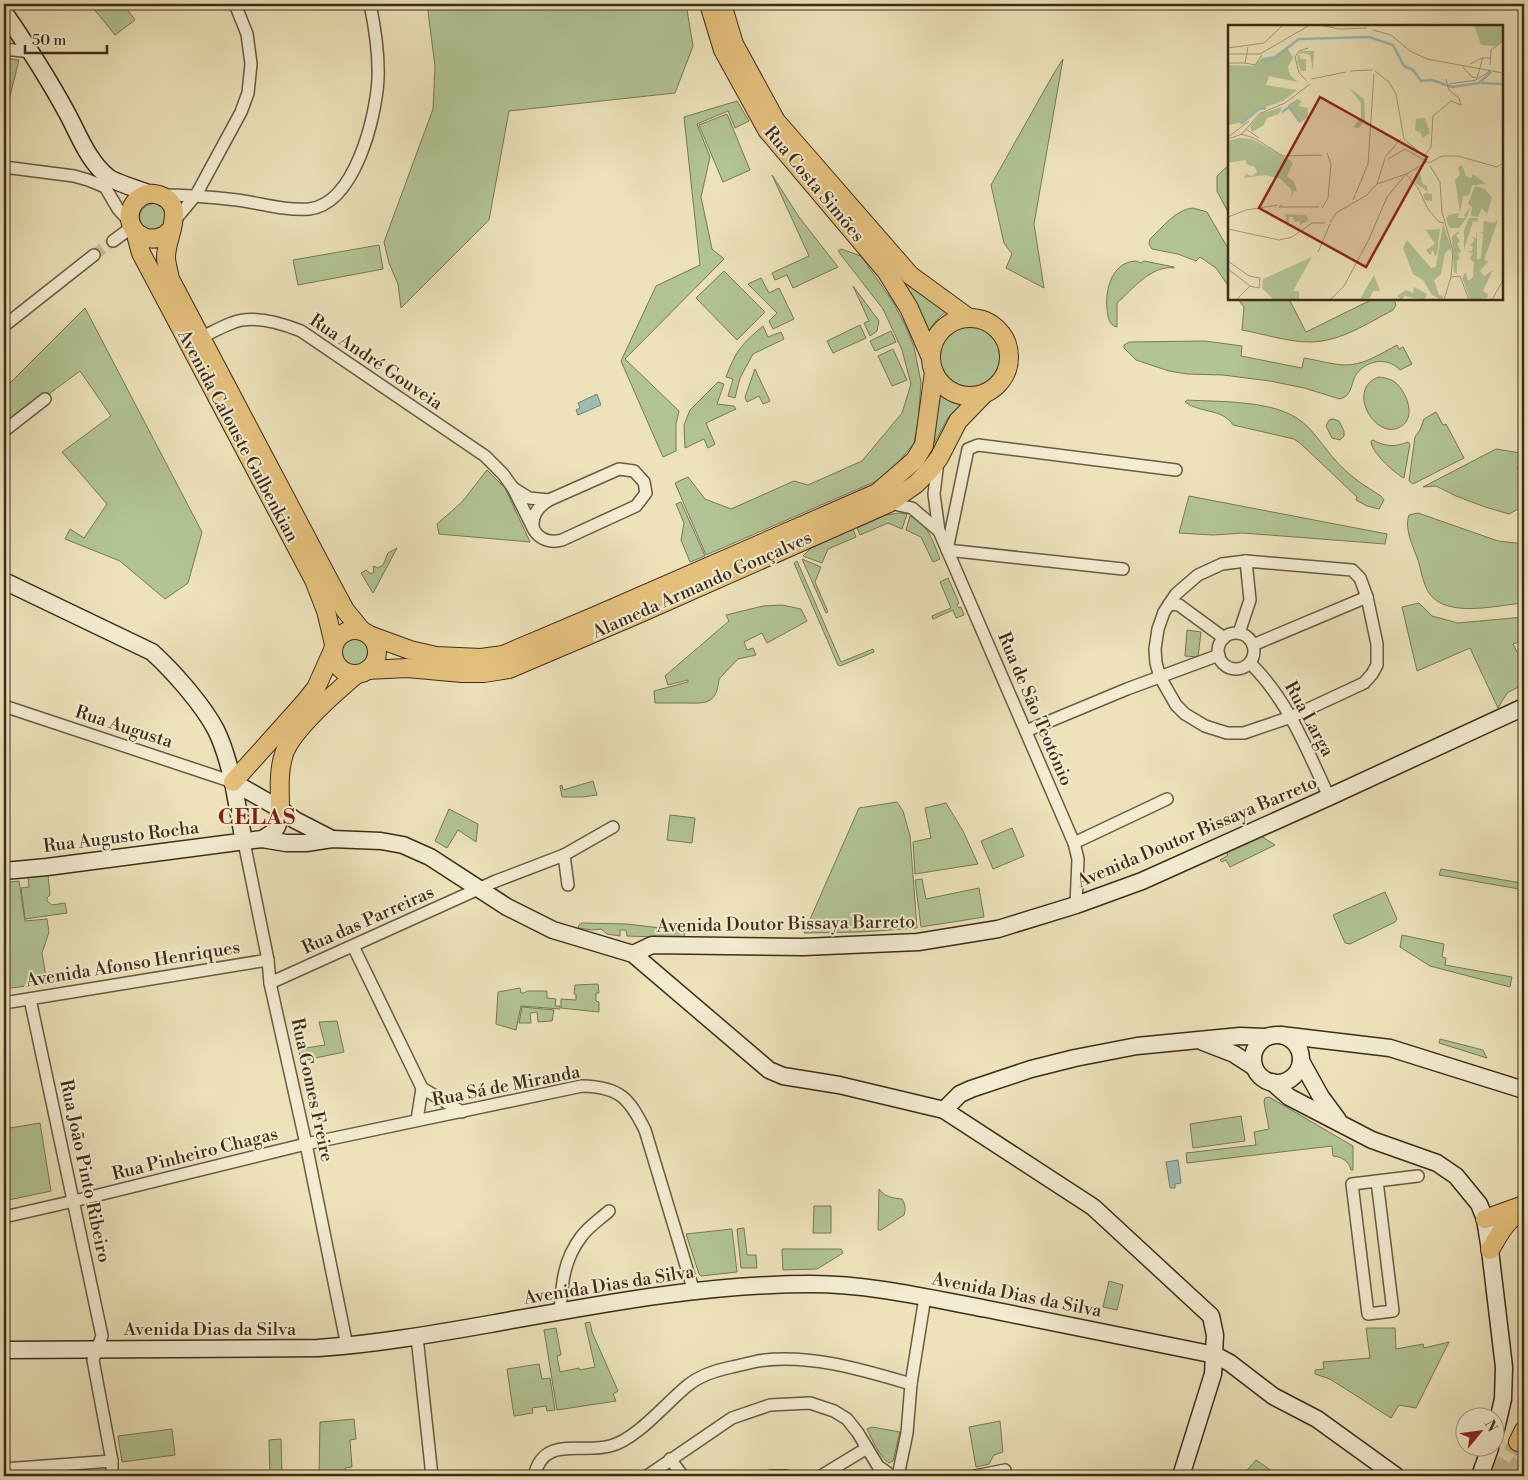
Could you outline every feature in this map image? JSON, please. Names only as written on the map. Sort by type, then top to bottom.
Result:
[{"type":"main road","name":"Rua Costa Simões","points":[[710,4],[723,50],[760,119],[767,130],[886,271],[909,308],[932,365]]},
{"type":"main road","name":"Rua Costa Simões","points":[[722,4],[734,44],[776,121],[910,276],[969,318]]},
{"type":"main road","points":[[155,194],[166,199],[172,205],[174,212],[173,225],[164,236],[154,239],[144,238],[132,227],[130,214],[132,206],[143,196],[155,194]]},
{"type":"main road","name":"Avenida Calouste Gulbenkian","points":[[173,225],[166,257],[170,279],[345,610],[376,646],[376,659],[329,698],[304,725],[289,745],[284,754],[279,779],[280,809]]},
{"type":"main road","name":"Avenida Calouste Gulbenkian","points":[[132,227],[140,253],[314,580],[326,611],[334,647],[334,656],[340,667],[345,671],[362,672]]},
{"type":"main road","points":[[969,318],[984,321],[996,327],[1004,337],[1009,349],[1009,362],[1006,374],[998,385],[985,393],[973,396],[961,395],[945,387],[932,365],[932,346],[938,335],[946,326],[957,320],[969,318]]},
{"type":"main road","name":"Alameda Armando Gonçalves","points":[[365,633],[410,650],[436,656],[481,658],[503,655],[877,493],[905,470],[924,445],[932,365]]},
{"type":"main road","name":"Alameda Armando Gonçalves","points":[[362,672],[407,668],[484,673],[509,669],[889,503],[916,484],[929,471],[939,458],[958,421],[985,393]]},
{"type":"main road","points":[[233,782],[304,704],[316,688],[334,647],[343,633],[349,630],[365,633]]},
{"type":"main road","points":[[1485,1219],[1524,1205]]},
{"type":"main road","points":[[1490,1250],[1510,1220],[1524,1213]]},
{"type":"street","points":[[173,225],[196,196],[241,112],[248,93],[251,64],[247,34],[235,4]]},
{"type":"street","points":[[4,167],[74,176],[155,194],[196,196],[310,209],[330,200],[346,182],[363,153],[372,121],[378,79],[377,53],[370,4]]},
{"type":"street","points":[[4,12],[32,52],[67,113],[80,140],[108,183],[118,208],[132,227],[114,241]]},
{"type":"street","points":[[4,49],[32,52]]},
{"type":"street","points":[[4,326],[94,256]]},
{"type":"street","name":"Rua André Gouveia","points":[[200,338],[234,322],[244,320],[258,320],[288,326],[300,331],[485,456],[503,474],[513,488],[534,530]]},
{"type":"street","points":[[4,431],[45,399]]},
{"type":"street","points":[[1123,569],[947,550],[968,449],[978,445],[1176,470]]},
{"type":"street","points":[[939,458],[934,494],[939,531]]},
{"type":"street","points":[[619,469],[634,471],[644,482],[646,493],[636,506],[562,540],[548,541],[541,538],[534,530],[532,524],[537,510],[549,500],[619,469]]},
{"type":"street","name":"Rua André Gouveia","points":[[513,488],[529,498],[549,500]]},
{"type":"street","points":[[889,503],[912,508],[939,531]]},
{"type":"street","name":"Rua de São Teotónio","points":[[939,531],[1074,842],[1078,859],[1076,905]]},
{"type":"street","points":[[1239,633],[1250,600],[1246,561]]},
{"type":"street","points":[[1246,561],[1352,570],[1360,578],[1367,597],[1377,644],[1377,665],[1372,674],[1364,683],[1291,717],[1244,733],[1227,733],[1205,726],[1185,714],[1176,705],[1160,677],[1155,649],[1158,629],[1164,612],[1176,594],[1198,575],[1222,564],[1246,561]]},
{"type":"street","points":[[4,581],[152,652],[170,667],[216,731],[233,782],[244,842]]},
{"type":"street","points":[[1253,645],[1367,597]]},
{"type":"street","points":[[1170,604],[1179,605],[1224,638]]},
{"type":"street","points":[[1239,633],[1248,638],[1253,645],[1253,658],[1244,668],[1236,669],[1228,667],[1222,662],[1219,655],[1219,646],[1228,635],[1239,633]]},
{"type":"street","points":[[1026,731],[1128,689],[1219,655]]},
{"type":"street","name":"Rua Larga","points":[[1250,663],[1265,678],[1291,717],[1329,797]]},
{"type":"street","name":"Rua Augusta","points":[[4,706],[233,782]]},
{"type":"street","name":"Avenida Doutor Bissaya Barreto","points":[[633,954],[652,946],[777,948],[918,942],[998,929],[1076,905],[1142,881],[1524,707]]},
{"type":"street","points":[[233,782],[280,809],[295,820],[332,839]]},
{"type":"street","points":[[1074,842],[1167,799]]},
{"type":"street","points":[[262,839],[273,833],[280,825],[280,809]]},
{"type":"street","name":"Rua das Parreiras","points":[[270,983],[480,889],[564,855],[612,827]]},
{"type":"street","points":[[262,839],[286,843],[306,843],[332,839],[382,841],[403,845],[430,857],[507,906],[553,930],[633,954],[769,1070],[783,1076],[880,1094],[944,1110],[1093,1207],[1211,1316],[1215,1335],[1213,1374],[1181,1476]]},
{"type":"street","name":"Rua Augusto Rocha","points":[[4,871],[262,839]]},
{"type":"street","name":"Rua Gomes Freire","points":[[244,842],[268,960],[270,983],[306,1144],[347,1346]]},
{"type":"street","points":[[564,855],[568,885]]},
{"type":"street","points":[[353,946],[422,1088],[462,1112]]},
{"type":"street","name":"Avenida Afonso Henriques","points":[[4,1003],[268,960]]},
{"type":"street","name":"Rua João Pinto Ribeiro","points":[[30,999],[102,1336],[93,1360],[112,1461],[112,1476]]},
{"type":"street","points":[[944,1110],[960,1094],[1031,1069],[1137,1046],[1240,1036],[1328,1039],[1390,1048],[1524,1090]]},
{"type":"street","points":[[1254,1067],[1253,1060],[1256,1047],[1273,1036],[1294,1041],[1321,1097],[1339,1122]]},
{"type":"street","points":[[1199,1040],[1234,1054],[1254,1067],[1264,1079],[1280,1082],[1294,1076],[1299,1069],[1301,1058],[1328,1039]]},
{"type":"street","points":[[1272,1082],[1289,1097],[1372,1140],[1437,1163],[1456,1176],[1468,1188],[1479,1204],[1485,1219],[1490,1250],[1504,1367],[1501,1408]]},
{"type":"street","name":"Rua Sá de Miranda","points":[[306,1144],[582,1086],[605,1088],[626,1099],[635,1109],[645,1130],[694,1292]]},
{"type":"street","points":[[417,1120],[422,1088]]},
{"type":"street","name":"Rua Pinheiro Chagas","points":[[4,1217],[306,1144]]},
{"type":"street","points":[[1377,1181],[1393,1310],[1368,1314],[1352,1184],[1418,1176]]},
{"type":"street","points":[[560,1312],[562,1284],[568,1258],[581,1236],[609,1211]]},
{"type":"street","name":"Avenida Dias da Silva","points":[[4,1350],[318,1348],[347,1346],[694,1292],[761,1285],[813,1284],[861,1287],[925,1297],[1215,1355],[1230,1363],[1273,1396],[1317,1419],[1395,1476]]},
{"type":"street","points":[[898,1476],[907,1433],[911,1384],[925,1297]]},
{"type":"street","points":[[417,1336],[432,1476]]},
{"type":"street","points":[[534,1476],[543,1457],[559,1449],[610,1446],[628,1438],[689,1384],[718,1370],[760,1361],[806,1360],[859,1369],[911,1384]]},
{"type":"street","points":[[647,1476],[732,1418],[770,1405],[810,1404],[834,1411],[847,1419],[878,1466],[892,1476]]},
{"type":"street","points":[[821,1476],[867,1448]]},
{"type":"street","points":[[1480,1476],[1486,1458]]},
{"type":"street","points":[[670,1459],[683,1476]]},
{"type":"street","points":[[4,1469],[112,1461]]},
{"type":"street","points":[[975,1476],[1005,1470]]},
{"type":"street","points":[[772,1476],[786,1476]]},
{"type":"green space","points":[[90,4],[123,4],[135,20],[115,35]]},
{"type":"green space","points":[[427,4],[686,4],[693,46],[675,93],[509,111],[489,220],[401,308],[398,284],[389,263],[384,242],[433,109],[435,66]]},
{"type":"green space","points":[[4,58],[19,60],[6,112],[4,111]]},
{"type":"green space","points":[[1063,59],[1034,224],[1044,288],[1006,268],[1012,254],[1004,243],[991,185]]},
{"type":"green space","points":[[737,101],[749,121],[735,128],[728,111],[697,124],[710,157],[701,197],[712,249],[724,259],[625,359],[679,411],[676,424],[676,451],[663,457],[621,361],[656,286],[700,265],[684,117]]},
{"type":"green space","points":[[727,114],[750,170],[723,182],[699,125]]},
{"type":"green space","points":[[1228,166],[1228,212],[1217,191],[1217,176]]},
{"type":"green space","points":[[772,175],[799,217],[838,267],[793,288],[787,275],[775,280],[772,273],[809,256]]},
{"type":"green space","points":[[155,203],[163,205],[169,219],[161,231],[146,230],[140,217],[140,213],[145,207]]},
{"type":"green space","points":[[1193,208],[1207,212],[1228,248],[1228,286],[1216,268],[1200,257],[1196,261],[1178,254],[1152,249],[1149,244],[1150,239],[1170,220],[1187,209]]},
{"type":"green space","points":[[379,245],[383,269],[298,285],[293,260]]},
{"type":"green space","points":[[841,249],[861,256],[893,302],[914,347],[921,382],[918,423],[914,443],[897,464],[879,480],[706,555],[675,483],[688,477],[705,499],[731,509],[794,481],[808,485],[862,461],[902,413],[911,384],[902,350],[883,309],[838,251]]},
{"type":"green space","points":[[1136,261],[1174,268],[1158,270],[1150,274],[1117,303],[1117,327],[1111,323],[1108,316],[1107,293],[1109,285],[1116,271],[1121,266]]},
{"type":"green space","points":[[724,271],[765,312],[737,340],[696,298]]},
{"type":"green space","points":[[761,278],[769,293],[779,288],[794,319],[773,329],[769,321],[777,313],[748,284]]},
{"type":"green space","points":[[908,280],[949,310],[936,321],[928,335],[903,286]]},
{"type":"green space","points":[[853,286],[879,321],[877,331],[870,336],[864,323],[869,321]]},
{"type":"green space","points":[[1239,300],[1290,300],[1306,332],[1371,300],[1394,300],[1396,305],[1393,310],[1353,331],[1332,339],[1310,342],[1242,330],[1244,307]]},
{"type":"green space","points":[[85,308],[202,532],[188,583],[165,599],[120,561],[65,539],[70,529],[84,538],[107,504],[62,452],[111,416],[80,371],[4,427],[4,389]]},
{"type":"green space","points":[[860,325],[866,338],[833,353],[827,341]]},
{"type":"green space","points":[[970,325],[987,330],[992,334],[996,339],[1001,356],[996,373],[992,378],[987,382],[970,387],[953,382],[948,378],[944,373],[939,356],[944,339],[948,334],[953,330]]},
{"type":"green space","points":[[763,326],[768,337],[781,332],[784,339],[753,354],[740,378],[735,398],[728,396],[733,379],[726,377],[733,360],[745,343]]},
{"type":"green space","points":[[891,331],[896,342],[875,351],[870,341]]},
{"type":"green space","points":[[1205,341],[1242,346],[1241,356],[1302,368],[1304,358],[1350,365],[1371,359],[1397,345],[1399,349],[1403,347],[1412,364],[1400,370],[1396,366],[1385,362],[1369,364],[1356,374],[1350,391],[1340,399],[1304,388],[1270,381],[1169,371],[1136,360],[1124,348],[1124,345],[1129,342]]},
{"type":"green space","points":[[893,349],[907,380],[892,386],[878,356]]},
{"type":"green space","points":[[755,369],[770,401],[763,404],[759,396],[747,402],[745,397]]},
{"type":"green space","points":[[1379,377],[1396,383],[1408,403],[1409,415],[1407,420],[1404,424],[1394,429],[1384,428],[1376,422],[1369,414],[1364,403],[1364,393],[1369,383]]},
{"type":"green space","points":[[718,382],[724,384],[717,404],[734,406],[736,409],[706,423],[715,444],[708,448],[704,439],[685,448],[684,425],[690,410]]},
{"type":"green space","points":[[937,390],[949,399],[967,404],[957,415],[952,413],[934,444],[931,443]]},
{"type":"green space","points":[[1187,400],[1247,403],[1277,409],[1290,414],[1306,425],[1346,471],[1384,500],[1379,509],[1367,506],[1356,500],[1357,497],[1294,439],[1233,425],[1217,413],[1191,406],[1185,402]]},
{"type":"green space","points":[[1436,412],[1443,425],[1446,424],[1464,458],[1413,484],[1409,481],[1415,437],[1424,419]]},
{"type":"green space","points":[[1329,420],[1339,421],[1344,431],[1344,436],[1340,440],[1332,438],[1326,426]]},
{"type":"green space","points":[[1371,441],[1390,446],[1408,442],[1410,444],[1404,478],[1389,467],[1379,456],[1372,446]]},
{"type":"green space","points":[[1496,449],[1520,453],[1524,463],[1517,467],[1524,482],[1524,510],[1520,508],[1509,514],[1456,496],[1436,486],[1423,487]]},
{"type":"green space","points":[[487,470],[505,488],[530,542],[439,534],[437,524],[462,502]]},
{"type":"green space","points":[[1189,496],[1387,534],[1385,544],[1243,533],[1213,535],[1179,533]]},
{"type":"green space","points":[[681,502],[705,556],[690,562],[681,540],[684,523],[676,504]]},
{"type":"green space","points":[[1418,513],[1498,541],[1524,544],[1524,603],[1487,608],[1460,608],[1448,606],[1437,601],[1429,593],[1425,585],[1408,532],[1409,515]]},
{"type":"green space","points":[[907,514],[902,529],[888,523],[860,535],[857,528],[886,515]]},
{"type":"green space","points":[[910,516],[926,528],[940,559],[933,562],[921,537],[906,530]]},
{"type":"green space","points":[[853,529],[856,537],[828,549],[822,563],[803,556],[811,548]]},
{"type":"green space","points":[[397,548],[373,593],[361,573],[366,570],[371,574],[374,572],[373,566],[378,568],[383,565],[388,553]]},
{"type":"green space","points":[[802,559],[821,567],[815,582],[828,612],[826,613]]},
{"type":"green space","points":[[797,561],[841,662],[873,649],[874,652],[840,666],[838,665],[794,563]]},
{"type":"green space","points":[[948,578],[959,603],[957,605],[959,608],[961,607],[964,615],[956,618],[953,610],[933,619],[932,616],[951,608],[940,582]]},
{"type":"green space","points":[[1419,603],[1432,616],[1458,623],[1524,617],[1524,640],[1513,644],[1524,665],[1524,684],[1507,693],[1498,708],[1470,648],[1417,671],[1402,607]]},
{"type":"green space","points":[[782,605],[801,609],[807,621],[767,643],[762,633],[744,642],[747,650],[753,648],[756,655],[738,659],[719,679],[714,697],[701,703],[655,703],[654,691],[688,682],[688,680],[668,685],[665,676],[729,621],[726,615],[763,606]]},
{"type":"green space","points":[[1187,630],[1201,632],[1198,657],[1185,656]]},
{"type":"green space","points":[[355,636],[366,641],[371,652],[366,663],[355,668],[344,663],[339,652],[344,641]]},
{"type":"green space","points":[[593,781],[597,795],[562,797],[560,786],[562,785],[563,790]]},
{"type":"green space","points":[[897,802],[903,811],[910,836],[917,928],[861,932],[804,933],[859,808]]},
{"type":"green space","points":[[946,803],[963,831],[978,864],[915,874],[913,842],[931,838],[925,808]]},
{"type":"green space","points":[[449,809],[478,824],[476,842],[458,830],[447,848],[435,841]]},
{"type":"green space","points":[[670,815],[695,818],[692,843],[667,840]]},
{"type":"green space","points":[[1012,828],[1024,856],[993,869],[981,841]]},
{"type":"green space","points":[[1261,836],[1275,845],[1230,867],[1226,860],[1222,862],[1220,860],[1227,856],[1228,851]]},
{"type":"green space","points":[[1441,869],[1521,883],[1523,882],[1524,873],[1524,899],[1518,897],[1519,889],[1439,875]]},
{"type":"green space","points":[[48,875],[50,895],[47,901],[52,905],[65,903],[67,913],[25,919],[21,888],[29,887],[28,877]]},
{"type":"green space","points":[[922,879],[926,899],[979,888],[984,917],[921,927],[915,880]]},
{"type":"green space","points":[[19,881],[25,921],[47,919],[49,932],[42,953],[47,983],[4,989],[4,883]]},
{"type":"green space","points":[[1385,892],[1397,919],[1395,922],[1350,944],[1345,943],[1333,915]]},
{"type":"green space","points":[[582,923],[627,924],[685,931],[684,938],[627,936],[626,930],[620,930],[620,936],[607,934],[601,929],[578,928]]},
{"type":"green space","points":[[1402,935],[1444,944],[1442,957],[1446,958],[1445,965],[1512,977],[1510,987],[1430,966],[1400,947]]},
{"type":"green space","points":[[598,984],[599,993],[596,993],[596,1001],[599,1002],[599,1012],[561,1008],[561,999],[576,1000],[576,994],[574,994],[575,985]]},
{"type":"green space","points":[[520,988],[521,993],[527,991],[547,991],[547,998],[556,999],[555,1006],[560,1006],[560,1009],[521,1006],[516,1030],[496,1024],[498,992]]},
{"type":"green space","points":[[522,1007],[554,1010],[552,1021],[538,1022],[537,1012],[530,1013],[531,1023],[519,1023]]},
{"type":"green space","points":[[337,1021],[344,1052],[301,1061],[296,1037],[301,1036],[306,1048],[325,1045],[319,1022]]},
{"type":"green space","points":[[1440,1039],[1483,1050],[1487,1058],[1439,1043]]},
{"type":"green space","points":[[1269,1097],[1353,1146],[1353,1170],[1351,1170],[1345,1160],[1333,1156],[1332,1146],[1187,1163],[1186,1153],[1256,1145],[1254,1132],[1269,1129],[1264,1102],[1265,1098]]},
{"type":"green space","points":[[1241,1116],[1245,1141],[1193,1148],[1190,1124]]},
{"type":"green space","points":[[40,1123],[51,1191],[4,1201],[4,1129]]},
{"type":"green space","points":[[879,1189],[889,1197],[902,1199],[905,1209],[904,1215],[881,1230],[878,1230]]},
{"type":"green space","points":[[814,1206],[831,1206],[831,1233],[813,1233]]},
{"type":"green space","points":[[744,1228],[747,1255],[756,1255],[757,1268],[741,1268],[737,1229]]},
{"type":"green space","points":[[732,1229],[737,1272],[701,1276],[686,1234]]},
{"type":"green space","points":[[782,1249],[841,1249],[843,1253],[817,1269],[783,1270]]},
{"type":"green space","points":[[1109,1281],[1123,1285],[1117,1310],[1103,1307]]},
{"type":"green space","points":[[590,1322],[592,1332],[618,1391],[613,1394],[616,1401],[557,1410],[544,1330],[556,1328],[561,1355],[557,1356],[560,1372],[579,1368],[580,1370],[595,1367],[585,1323]]},
{"type":"green space","points":[[1366,1328],[1395,1328],[1396,1349],[1423,1344],[1424,1348],[1449,1342],[1416,1408],[1399,1405],[1391,1418],[1330,1379],[1315,1374],[1315,1370],[1324,1369],[1323,1362],[1370,1358]]},
{"type":"green space","points":[[539,1364],[542,1379],[550,1378],[555,1410],[547,1411],[546,1406],[532,1408],[533,1413],[514,1416],[507,1369]]},
{"type":"green space","points":[[354,1419],[356,1439],[350,1440],[352,1467],[345,1468],[345,1472],[338,1473],[338,1476],[319,1476],[320,1422]]},
{"type":"green space","points":[[1000,1421],[1003,1452],[994,1455],[989,1464],[976,1467],[969,1427]]},
{"type":"green space","points":[[872,1427],[900,1432],[893,1461],[889,1463],[879,1452],[867,1429]]},
{"type":"green space","points":[[172,1429],[175,1455],[122,1462],[118,1436]]},
{"type":"green space","points":[[281,1439],[282,1476],[270,1476],[269,1440]]},
{"type":"green space","points":[[1256,1460],[1279,1476],[1242,1476]]},
{"type":"water","points":[[597,394],[601,405],[578,415],[576,410],[580,408],[578,403]]},
{"type":"water","points":[[1178,1160],[1181,1183],[1175,1184],[1175,1188],[1170,1188],[1166,1162]]},
{"type":"tunnel","points":[[94,255],[113,241]]},
{"type":"tunnel","points":[[1497,1476],[1518,1442]]},
{"type":"tunnel","points":[[1512,1476],[1524,1456]]},
{"type":"district","name":"CELAS","points":[[257,817]]}]
